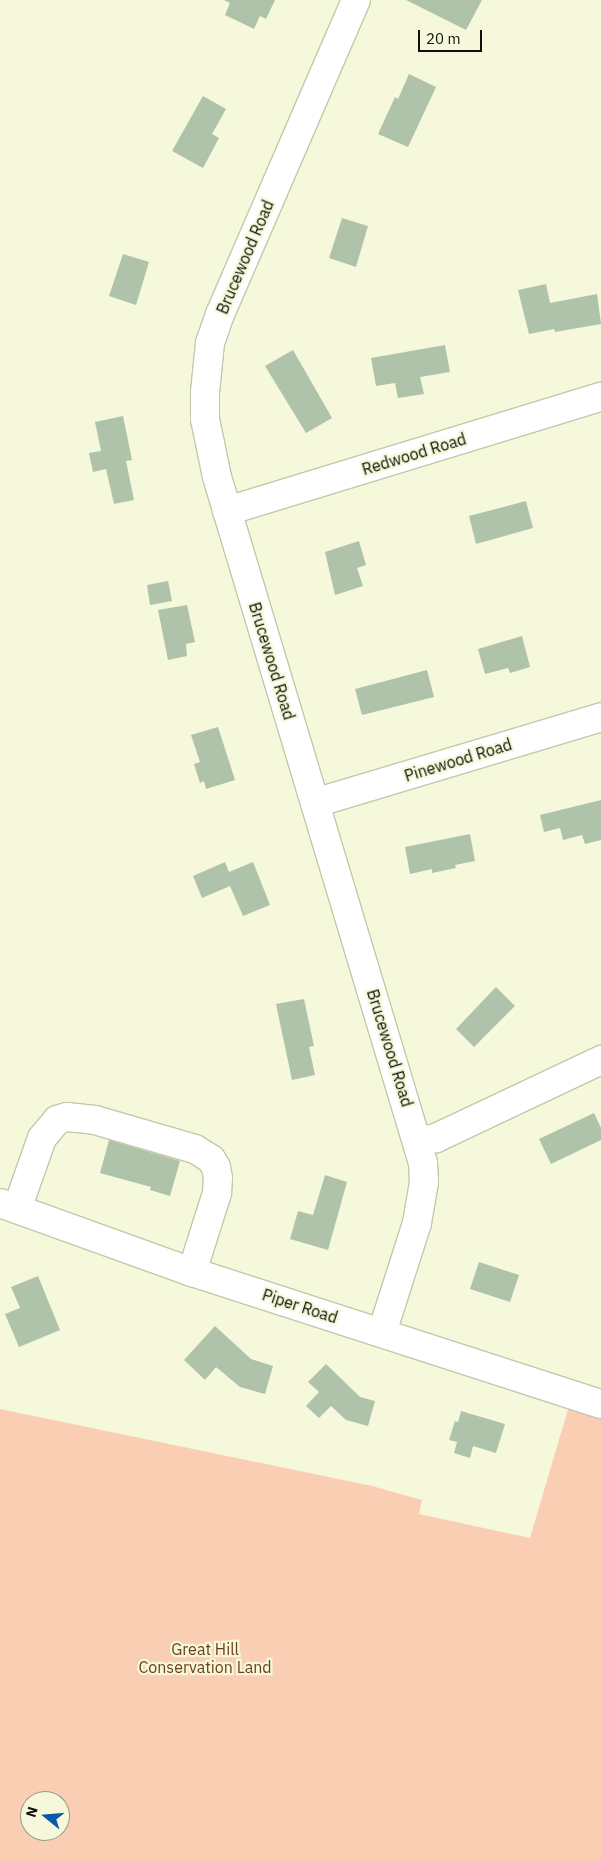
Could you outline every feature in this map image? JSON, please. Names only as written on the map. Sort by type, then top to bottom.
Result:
[{"type":"street","name":"Brucewood Road","points":[[356,0],[220,314],[210,343],[205,384],[205,418],[211,454],[227,511],[418,1141],[424,1172],[422,1202],[417,1224],[382,1332]]},
{"type":"street","name":"Redwood Road","points":[[227,511],[601,397]]},
{"type":"street","name":"Pinewood Road","points":[[315,803],[601,717]]},
{"type":"street","points":[[418,1141],[436,1138],[601,1060]]},
{"type":"street","points":[[8,1206],[42,1138],[57,1120],[67,1117],[95,1120],[203,1152],[216,1167],[218,1178],[217,1193],[192,1272]]},
{"type":"street","name":"Piper Road","points":[[8,1206],[192,1272],[601,1404]]},
{"type":"green space","name":"Great Hill Conservation Land","points":[[569,1406],[601,1417],[601,1861],[0,1861],[0,1409],[372,1486],[422,1500],[419,1514],[530,1538]]},
{"type":"building","points":[[224,0],[275,0],[266,19],[260,16],[254,29],[225,15],[230,3]]},
{"type":"building","points":[[406,0],[482,0],[466,30]]},
{"type":"building","points":[[409,74],[436,87],[408,147],[378,134],[395,97],[398,99]]},
{"type":"building","points":[[203,96],[226,109],[212,134],[219,138],[203,168],[172,151]]},
{"type":"building","points":[[342,218],[368,226],[356,267],[329,258]]},
{"type":"building","points":[[123,254],[149,262],[136,305],[109,296]]},
{"type":"building","points":[[546,284],[550,303],[597,294],[601,324],[555,332],[554,329],[529,334],[518,290]]},
{"type":"building","points":[[445,345],[450,372],[420,377],[424,394],[398,398],[395,383],[376,386],[371,358]]},
{"type":"building","points":[[293,350],[332,418],[306,433],[265,366]]},
{"type":"building","points":[[123,416],[132,460],[126,461],[134,500],[114,504],[106,469],[93,472],[89,453],[101,451],[95,422]]},
{"type":"building","points":[[526,501],[533,528],[476,544],[469,516]]},
{"type":"building","points":[[359,541],[366,565],[357,568],[363,586],[335,595],[325,552]]},
{"type":"building","points":[[168,581],[172,601],[150,605],[147,585]]},
{"type":"building","points":[[187,605],[195,642],[186,644],[187,656],[168,660],[158,610]]},
{"type":"building","points":[[522,636],[530,667],[510,673],[508,668],[485,674],[478,649]]},
{"type":"building","points":[[427,670],[434,697],[362,715],[355,689]]},
{"type":"building","points":[[218,727],[235,780],[206,789],[204,781],[200,783],[194,764],[200,762],[191,735]]},
{"type":"building","points":[[601,800],[601,840],[585,844],[582,835],[563,840],[560,828],[544,832],[540,815]]},
{"type":"building","points":[[470,834],[475,861],[455,865],[456,868],[432,873],[432,869],[410,874],[405,847]]},
{"type":"building","points":[[225,862],[229,872],[253,862],[270,905],[243,916],[230,886],[202,898],[193,876]]},
{"type":"building","points":[[496,987],[515,1006],[474,1047],[456,1029]]},
{"type":"building","points":[[304,999],[314,1046],[309,1047],[315,1075],[292,1080],[276,1004]]},
{"type":"building","points":[[594,1113],[601,1128],[601,1140],[551,1164],[539,1139]]},
{"type":"building","points":[[109,1140],[180,1161],[170,1196],[150,1190],[151,1187],[100,1173]]},
{"type":"building","points":[[325,1175],[347,1182],[328,1250],[290,1239],[298,1211],[313,1215]]},
{"type":"building","points":[[479,1262],[519,1275],[510,1302],[470,1289]]},
{"type":"building","points":[[38,1276],[60,1330],[19,1347],[5,1314],[20,1308],[11,1287]]},
{"type":"building","points":[[215,1326],[251,1359],[273,1366],[265,1394],[240,1387],[216,1367],[205,1380],[184,1360]]},
{"type":"building","points":[[326,1364],[360,1397],[375,1401],[368,1426],[346,1420],[331,1406],[319,1418],[306,1406],[319,1392],[308,1382]]},
{"type":"building","points":[[461,1411],[505,1424],[496,1453],[473,1446],[470,1458],[454,1453],[457,1442],[449,1440],[455,1421],[458,1422]]}]
